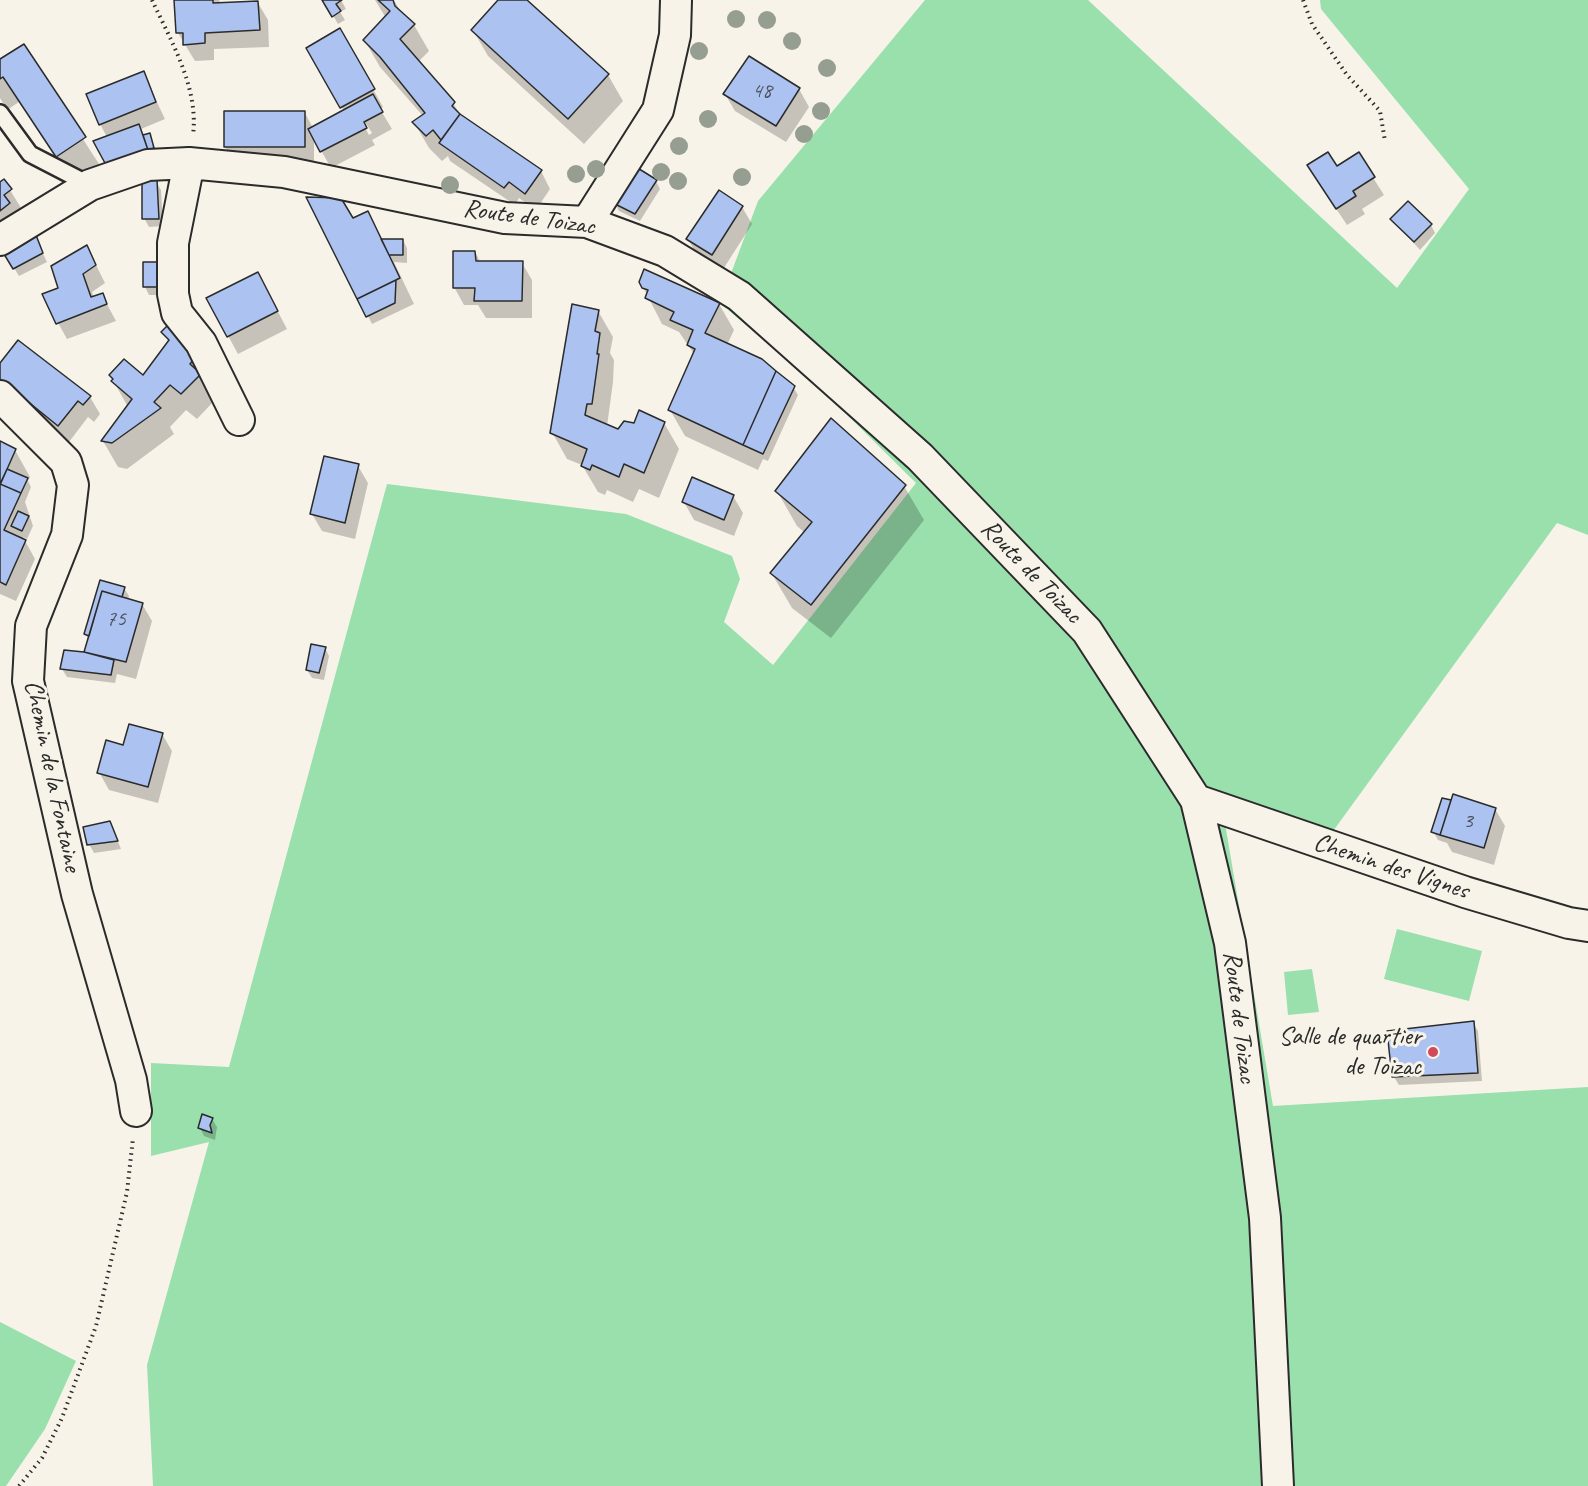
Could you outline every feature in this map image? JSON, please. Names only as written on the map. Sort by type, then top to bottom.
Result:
[{"type":"street","points":[[587,222],[658,110],[675,35],[675,0]]},
{"type":"street","name":"Route de Toizac","points":[[0,240],[90,185],[148,165],[189,163],[284,172],[505,218],[587,222],[665,251],[739,296],[920,457],[1087,631],[1196,800],[1230,943],[1265,1218],[1278,1486]]},
{"type":"street","points":[[189,163],[173,243],[173,294],[177,313],[201,343],[239,420]]},
{"type":"street","name":"Chemin de la Fontaine","points":[[0,396],[66,462],[73,485],[67,535],[31,626],[28,681],[77,894],[131,1080],[136,1111]]},
{"type":"street","name":"Chemin des Vignes","points":[[1196,800],[1465,892],[1569,924],[1588,926]]},
{"type":"lane","points":[[0,113],[30,154],[90,185]]},
{"type":"path","points":[[152,0],[187,78],[194,126],[189,163]]},
{"type":"path","points":[[1303,0],[1312,24],[1347,75],[1380,111],[1384,141]]},
{"type":"path","points":[[19,1486],[42,1458],[63,1418],[96,1326],[127,1192],[136,1111]]},
{"type":"green space","points":[[925,0],[1088,0],[1397,288],[1469,189],[1321,9],[1320,0],[1588,0],[1588,535],[1557,523],[1328,838],[1221,800],[1273,1106],[1588,1087],[1588,1486],[153,1486],[147,1365],[209,1142],[151,1156],[151,1063],[229,1067],[387,484],[626,514],[732,556],[740,579],[724,622],[773,665],[916,483],[819,387],[720,303],[758,201]]},
{"type":"green space","points":[[1397,929],[1482,951],[1469,1001],[1384,979]]},
{"type":"green space","points":[[1312,969],[1319,1012],[1288,1015],[1284,972]]},
{"type":"green space","points":[[0,1322],[76,1361],[45,1429],[6,1486],[0,1486]]},
{"type":"building","points":[[174,0],[213,0],[213,3],[258,1],[260,30],[205,33],[205,43],[183,45],[183,33],[176,33]]},
{"type":"building","points":[[322,0],[342,0],[336,4],[341,11],[332,17]]},
{"type":"building","points":[[378,0],[393,0],[395,6],[415,24],[400,39],[455,102],[452,106],[460,114],[441,140],[433,130],[426,136],[412,122],[425,113],[380,57],[363,40],[390,11]]},
{"type":"building","points":[[498,0],[527,0],[609,74],[568,119],[471,30]]},
{"type":"building","points":[[340,28],[375,89],[340,108],[306,48]]},
{"type":"building","points":[[24,44],[86,137],[56,157],[3,77],[0,79],[0,59]]},
{"type":"building","points":[[749,56],[800,88],[776,126],[723,94]]},
{"type":"building","points":[[144,71],[156,102],[99,125],[86,94]]},
{"type":"building","points":[[373,94],[383,112],[364,122],[367,128],[320,152],[308,129]]},
{"type":"building","points":[[224,111],[305,111],[305,147],[224,147]]},
{"type":"building","points":[[460,114],[542,170],[525,194],[509,182],[504,188],[439,143]]},
{"type":"building","points":[[139,124],[148,150],[106,165],[93,141]]},
{"type":"building","points":[[150,133],[154,148],[148,150],[143,135]]},
{"type":"building","points":[[1328,152],[1337,166],[1359,152],[1375,177],[1353,191],[1356,196],[1336,209],[1307,165]]},
{"type":"building","points":[[636,167],[657,180],[635,214],[613,203]]},
{"type":"building","points":[[4,179],[12,189],[4,195],[10,203],[0,211],[0,182]]},
{"type":"building","points":[[142,180],[157,180],[159,219],[142,219]]},
{"type":"building","points":[[719,190],[743,206],[712,255],[686,239]]},
{"type":"building","points":[[306,197],[341,198],[353,218],[368,211],[400,278],[357,299]]},
{"type":"building","points":[[1408,201],[1432,224],[1414,242],[1390,219]]},
{"type":"building","points":[[36,235],[43,253],[13,269],[4,254]]},
{"type":"building","points":[[381,239],[403,239],[403,255],[389,255]]},
{"type":"building","points":[[87,245],[96,265],[83,274],[91,297],[103,293],[107,304],[56,324],[42,294],[58,288],[51,266]]},
{"type":"building","points":[[453,251],[475,251],[476,261],[523,261],[522,301],[474,301],[475,288],[453,288]]},
{"type":"building","points":[[143,262],[158,262],[159,287],[143,287]]},
{"type":"building","points":[[644,269],[720,303],[705,333],[762,359],[776,371],[743,445],[668,410],[695,349],[687,345],[693,330],[670,320],[674,312],[645,298],[648,290],[642,288],[639,282]]},
{"type":"building","points":[[258,272],[278,311],[227,337],[206,298]]},
{"type":"building","points":[[396,280],[395,303],[366,317],[357,299]]},
{"type":"building","points":[[572,304],[599,310],[595,331],[600,333],[597,354],[599,354],[592,404],[587,404],[585,415],[618,429],[624,421],[634,423],[639,410],[665,422],[644,473],[624,464],[619,477],[592,465],[590,470],[581,466],[587,449],[550,433]]},
{"type":"building","points":[[169,324],[199,353],[190,364],[201,374],[181,394],[170,385],[154,402],[161,408],[112,443],[101,441],[132,399],[111,381],[113,379],[109,375],[124,359],[143,375],[169,340],[161,332]]},
{"type":"building","points":[[18,340],[91,396],[83,405],[78,401],[58,426],[0,379],[0,363]]},
{"type":"building","points":[[776,371],[795,386],[763,454],[743,445]]},
{"type":"building","points":[[831,418],[906,485],[811,605],[770,573],[812,522],[775,491]]},
{"type":"building","points":[[0,441],[16,449],[0,485]]},
{"type":"building","points":[[324,456],[359,464],[345,523],[310,514]]},
{"type":"building","points":[[7,469],[28,478],[21,493],[0,484]]},
{"type":"building","points":[[692,477],[734,495],[724,520],[682,502]]},
{"type":"building","points":[[0,484],[21,493],[4,530],[26,540],[6,585],[0,582]]},
{"type":"building","points":[[18,511],[29,516],[22,531],[11,526]]},
{"type":"building","points":[[100,580],[125,587],[122,597],[102,591],[89,636],[84,634]]},
{"type":"building","points":[[102,591],[143,603],[126,662],[84,652]]},
{"type":"building","points":[[311,644],[326,647],[319,673],[306,670]]},
{"type":"building","points":[[64,650],[84,652],[114,660],[111,675],[60,669]]},
{"type":"building","points":[[129,724],[163,733],[148,787],[97,773],[106,740],[123,745]]},
{"type":"building","points":[[1453,794],[1496,808],[1484,848],[1440,835]]},
{"type":"building","points":[[1442,798],[1451,800],[1440,835],[1431,832]]},
{"type":"building","points":[[110,821],[118,841],[87,845],[83,827]]},
{"type":"building","name":"Salle de quartier de Toizac","points":[[1474,1021],[1478,1073],[1392,1077],[1387,1031]]},
{"type":"building","points":[[202,1114],[213,1118],[210,1125],[212,1133],[198,1128]]},
{"type":"place","name":"Salle de quartier de Toizac","points":[[1433,1052]]}]
